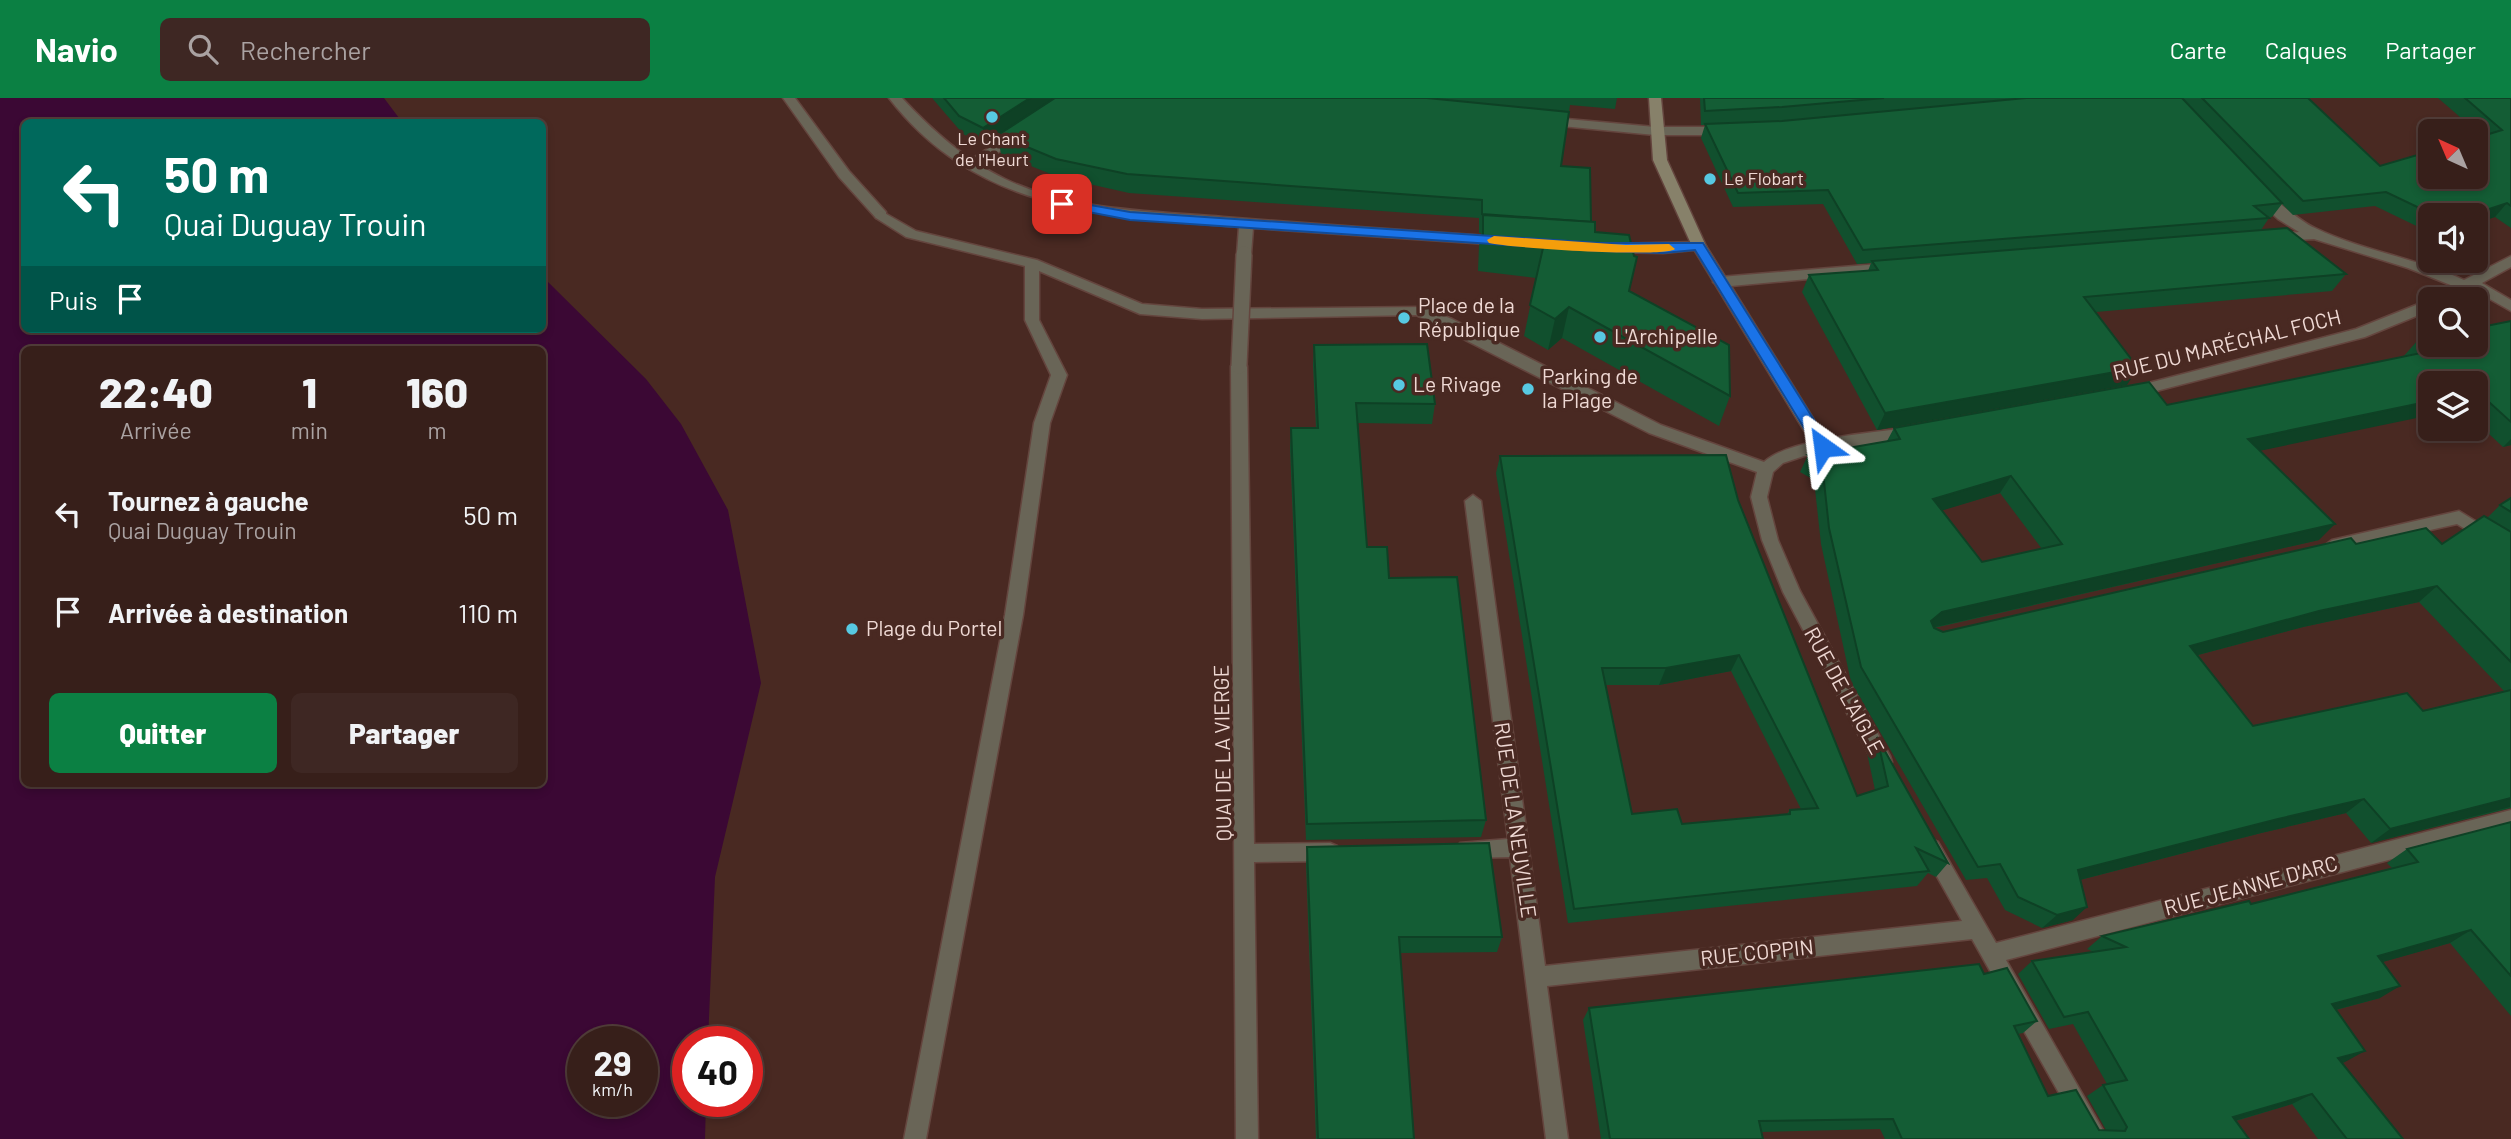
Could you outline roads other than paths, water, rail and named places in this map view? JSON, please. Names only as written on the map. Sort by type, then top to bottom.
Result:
[{"type":"street","points":[[789,98],[844,174],[881,215],[902,231],[921,238],[1032,263],[1140,309],[1202,314],[1408,308],[1426,312],[1655,429],[1766,469],[1777,459],[1803,450],[1933,429]]},
{"type":"street","points":[[895,98],[934,141],[968,165],[1043,198],[1088,210],[1246,224],[1518,242]]},
{"type":"street","points":[[1655,98],[1657,149],[1664,172],[1699,246],[1823,447]]},
{"type":"street","points":[[1531,120],[1656,131],[1737,131]]},
{"type":"street","points":[[968,165],[1032,125]]},
{"type":"street","points":[[2252,186],[2287,220],[2312,235],[2340,246],[2419,265],[2511,306]]},
{"type":"street","name":"QUAI DE LA VIERGE","points":[[1246,224],[1239,366],[1247,1139]]},
{"type":"street","points":[[2255,240],[2312,235]]},
{"type":"street","points":[[1599,247],[1663,249],[1699,246]]},
{"type":"street","points":[[2469,286],[2511,261]]},
{"type":"street","points":[[915,1139],[1014,615],[1042,423],[1059,375],[1032,320],[1032,263]]},
{"type":"street","points":[[1720,282],[1912,267]]},
{"type":"street","name":"RUE DU MARÉCHAL FOCH","points":[[2120,395],[2360,332],[2418,309]]},
{"type":"street","name":"RUE DE L'AIGLE","points":[[1766,469],[1759,497],[1780,565],[1828,664],[1891,777]]},
{"type":"street","name":"RUE DE LA NEUVILLE","points":[[1474,501],[1517,848],[1537,977],[1557,1139]]},
{"type":"street","points":[[2309,551],[2459,517],[2511,551]]},
{"type":"street","name":"RUE JEANNE D'ARC","points":[[1990,954],[2511,819]]},
{"type":"street","points":[[1923,834],[2096,1139]]},
{"type":"street","points":[[1450,849],[1517,848]]},
{"type":"street","points":[[1246,853],[1356,851]]},
{"type":"street","name":"RUE COPPIN","points":[[1537,977],[1977,929]]},
{"type":"place","name":"Le Chant de l'Heurt","points":[[992,117]]},
{"type":"place","name":"Le Flobart","points":[[1710,179]]},
{"type":"place","name":"Place de la République","points":[[1404,318]]},
{"type":"place","name":"L'Archipelle","points":[[1600,337]]},
{"type":"place","name":"Le Rivage","points":[[1399,385]]},
{"type":"place","name":"Parking de la Plage","points":[[1528,389]]},
{"type":"place","name":"Plage du Portel","points":[[852,629]]}]
